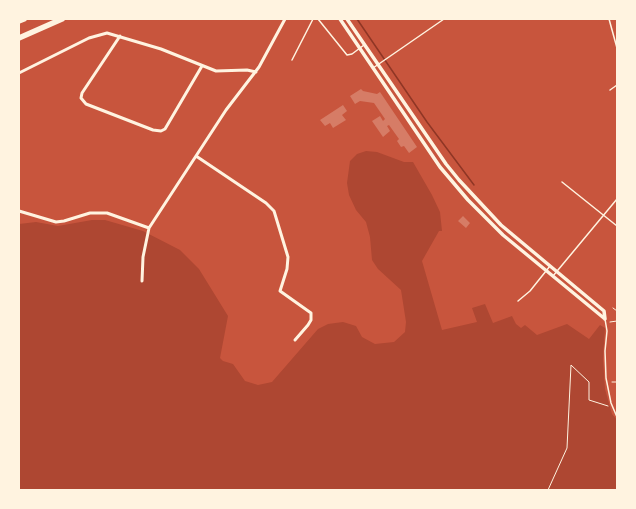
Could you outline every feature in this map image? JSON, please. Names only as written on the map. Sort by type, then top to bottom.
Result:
[{"type":"highway","points":[[19,21],[24,19]]},
{"type":"highway","points":[[19,38],[62,19]]},
{"type":"street","points":[[142,280],[143,257],[149,228],[233,101],[256,72],[285,19]]},
{"type":"street","points":[[340,19],[440,167],[464,196],[503,235],[605,318]]},
{"type":"street","points":[[346,19],[459,180],[490,215],[604,311],[605,318]]},
{"type":"street","points":[[19,73],[96,35],[108,33],[161,49],[216,71],[247,70],[256,72]]},
{"type":"street","points":[[120,36],[82,93],[81,98],[86,104],[158,132],[165,129],[202,66]]},
{"type":"street","points":[[196,156],[266,203],[274,211],[288,257],[287,269],[280,291],[311,313],[311,320],[295,340]]},
{"type":"street","points":[[19,211],[56,222],[90,213],[107,214],[149,228]]},
{"type":"lane","points":[[292,60],[313,19]]},
{"type":"lane","points":[[318,19],[347,55],[352,54],[364,45]]},
{"type":"lane","points":[[373,68],[444,19]]},
{"type":"lane","points":[[608,19],[617,48]]},
{"type":"lane","points":[[610,90],[617,85]]},
{"type":"lane","points":[[562,182],[617,226]]},
{"type":"lane","points":[[553,276],[617,199]]},
{"type":"lane","points":[[518,301],[530,291],[550,266]]},
{"type":"lane","points":[[605,318],[607,331],[605,351],[607,382],[613,408],[617,417]]},
{"type":"path","points":[[613,308],[617,311]]},
{"type":"path","points":[[548,490],[567,448],[571,365],[588,382],[588,400],[613,408]]},
{"type":"path","points":[[607,382],[617,382]]},
{"type":"shaded area","points":[[366,151],[377,152],[404,162],[413,162],[440,212],[442,231],[439,231],[422,261],[442,330],[477,322],[472,308],[485,304],[493,323],[512,316],[516,324],[521,328],[525,325],[537,335],[567,324],[589,339],[600,325],[605,328],[603,359],[605,389],[612,414],[617,420],[617,490],[19,490],[19,224],[36,222],[58,226],[92,220],[105,220],[143,231],[180,250],[199,269],[228,316],[220,358],[223,361],[233,364],[245,381],[258,385],[272,382],[318,329],[328,324],[343,322],[356,326],[362,337],[375,344],[394,342],[405,332],[406,322],[401,290],[378,269],[372,260],[370,237],[366,222],[356,210],[349,195],[347,183],[350,161],[357,154]]},
{"type":"building","points":[[361,89],[363,91],[377,94],[380,92],[417,147],[409,153],[404,146],[401,147],[397,141],[399,139],[389,125],[387,126],[390,131],[383,137],[372,121],[380,116],[383,121],[385,119],[374,103],[360,101],[355,104],[350,96]]},
{"type":"building","points":[[343,105],[347,111],[342,115],[346,120],[333,128],[330,123],[325,126],[320,120]]},
{"type":"building","points":[[463,216],[470,223],[466,228],[458,221]]},
{"type":"waterway","points":[[357,19],[427,122],[474,185]]}]
